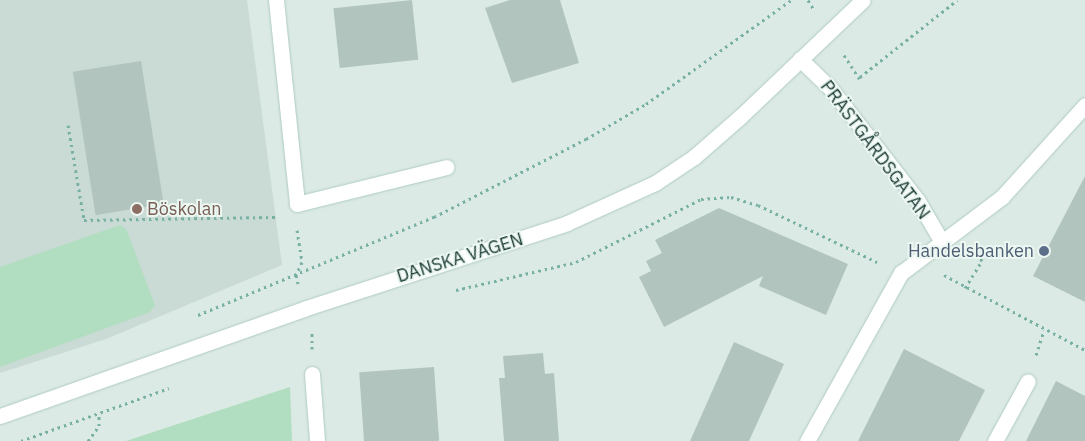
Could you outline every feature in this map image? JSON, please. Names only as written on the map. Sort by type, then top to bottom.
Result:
[{"type":"street","points":[[276,0],[297,204],[446,167]]},
{"type":"street","name":"DANSKA VÄGEN","points":[[0,416],[315,305],[568,224],[655,183],[694,157],[863,0]]},
{"type":"street","name":"PRÄSTGÅRDSGATAN","points":[[800,59],[831,89],[918,201],[942,242]]},
{"type":"street","points":[[807,441],[901,273],[917,259],[1002,197],[1085,105]]},
{"type":"street","points":[[312,374],[316,441]]},
{"type":"street","points":[[995,441],[1028,381]]},
{"type":"path","points":[[297,204],[297,239],[302,262],[296,275],[434,217],[586,139],[654,98],[791,0]]},
{"type":"path","points":[[860,77],[957,0]]},
{"type":"path","points":[[68,125],[84,220],[274,218],[297,204]]},
{"type":"path","points":[[448,292],[576,262],[701,199],[731,196],[758,205],[901,273]]},
{"type":"path","points":[[917,259],[978,296],[1085,350]]},
{"type":"path","points":[[304,336],[322,330]]},
{"type":"path","points":[[21,441],[172,386]]},
{"type":"path","points":[[88,441],[99,426],[99,413]]},
{"type":"shaded area","name":"Böskolan","points":[[0,0],[247,0],[282,265],[106,339],[0,373]]},
{"type":"green space","points":[[120,225],[126,229],[155,305],[150,312],[0,367],[0,267]]},
{"type":"green space","points":[[290,387],[292,441],[126,441]]},
{"type":"building","points":[[412,0],[418,60],[340,68],[333,8]]},
{"type":"building","points":[[510,0],[560,0],[579,63],[512,83],[485,8]]},
{"type":"building","points":[[141,61],[164,204],[96,215],[73,72]]},
{"type":"building","points":[[1085,176],[1085,302],[1033,276]]},
{"type":"building","points":[[719,208],[848,264],[826,315],[759,286],[763,276],[664,327],[639,277],[651,271],[646,261],[662,253],[655,240]]},
{"type":"building","points":[[734,342],[784,364],[749,441],[690,441]]},
{"type":"building","points":[[904,349],[985,390],[959,441],[858,441]]},
{"type":"building","points":[[543,353],[545,374],[554,373],[559,441],[504,441],[499,378],[505,378],[503,356]]},
{"type":"building","points":[[434,367],[439,441],[364,441],[359,372]]},
{"type":"building","points":[[1056,381],[1085,396],[1085,441],[1026,441]]},
{"type":"place","name":"Böskolan","points":[[137,209]]},
{"type":"place","name":"Handelsbanken","points":[[1044,251]]}]
